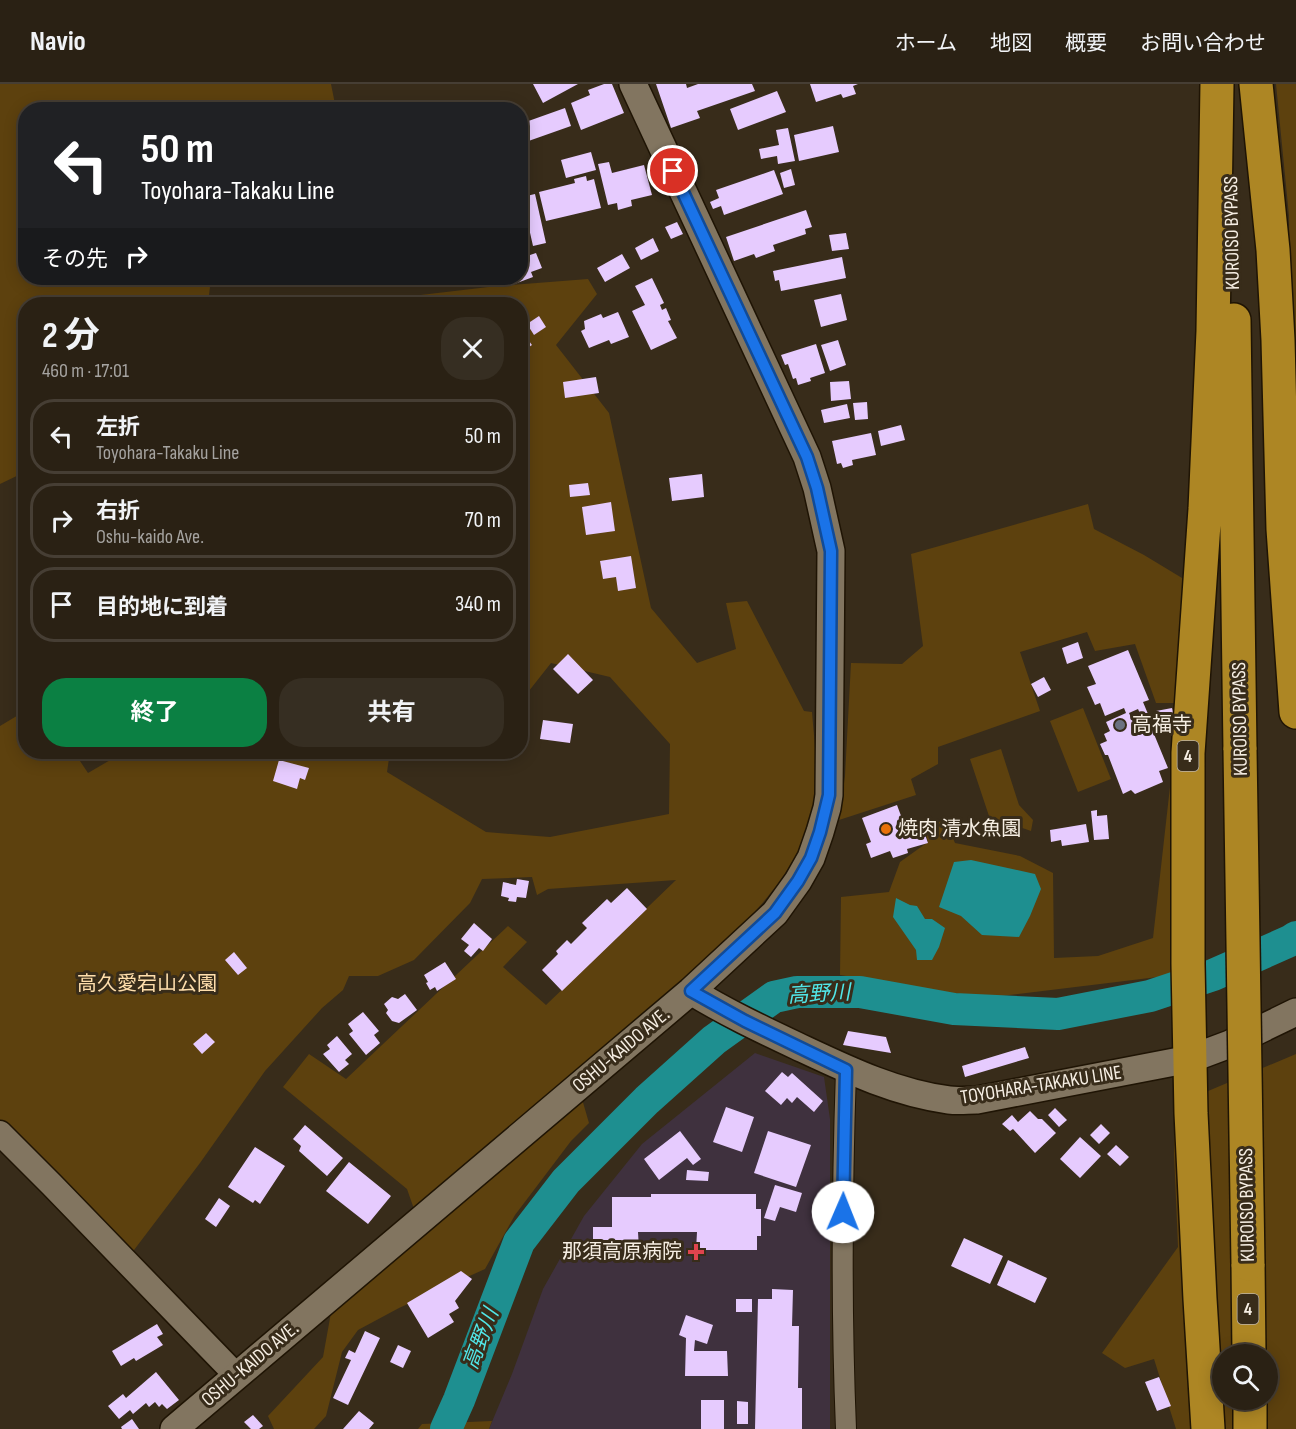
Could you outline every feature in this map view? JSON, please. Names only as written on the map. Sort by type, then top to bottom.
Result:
[{"type":"highway","name":"4","points":[[1208,1429],[1190,1059],[1188,753],[1205,509],[1213,331],[1217,84]]},
{"type":"highway","name":"KUROISO BYPASS","points":[[1230,84],[1249,1344]]},
{"type":"highway","points":[[1256,84],[1273,250],[1283,529],[1296,712]]},
{"type":"highway","points":[[1250,1410],[1250,1429]]},
{"type":"main road","name":"OSHU-KAIDO AVE.","points":[[174,1429],[691,991],[775,913],[811,858],[820,832],[829,795],[831,551],[820,498],[807,457],[633,84]]},
{"type":"main road","name":"TOYOHARA-TAKAKU LINE","points":[[691,991],[759,1028],[846,1070],[918,1094],[951,1100],[977,1100],[1190,1059],[1230,1044],[1296,1012]]},
{"type":"street","points":[[846,1070],[842,1293],[846,1429]]},
{"type":"street","points":[[0,1133],[236,1375]]},
{"type":"shaded area","name":"那須高原病院","points":[[755,1053],[824,1077],[830,1119],[830,1429],[489,1429],[543,1289],[584,1216],[642,1144]]},
{"type":"green space","points":[[0,84],[331,84],[335,102],[18,102],[18,285],[210,285],[209,297],[18,297],[18,475],[0,484]]},
{"type":"green space","points":[[1276,84],[1296,84],[1296,571],[1289,216]]},
{"type":"green space","name":"高久愛宕山公園","points":[[588,279],[597,294],[556,345],[609,413],[651,608],[697,663],[736,649],[726,603],[747,601],[804,711],[812,712],[816,770],[815,803],[807,832],[794,858],[760,906],[718,949],[575,1075],[589,1123],[571,1141],[515,1215],[485,1269],[399,1308],[358,1330],[342,1352],[326,1416],[314,1429],[274,1429],[268,1416],[323,1357],[332,1307],[421,1229],[407,1189],[283,1087],[309,1054],[346,1079],[508,926],[527,942],[503,967],[546,1005],[676,880],[548,889],[537,895],[532,877],[482,879],[470,903],[414,960],[378,976],[349,976],[343,990],[322,1008],[265,1071],[200,1163],[131,1254],[0,1123],[0,726],[18,715],[18,759],[79,759],[88,773],[112,759],[389,759],[387,772],[486,832],[550,837],[669,814],[670,744],[610,677],[551,663],[528,692],[528,297],[404,297]]},
{"type":"green space","points":[[1088,504],[1094,529],[1187,581],[1183,703],[1156,703],[1135,644],[1095,651],[1087,632],[1020,652],[1040,711],[938,747],[938,764],[911,779],[916,795],[839,820],[845,776],[851,663],[902,664],[923,646],[911,554]]},
{"type":"green space","points":[[1083,708],[1111,779],[1078,792],[1050,721]]},
{"type":"green space","points":[[1001,749],[1019,805],[1033,820],[1031,831],[989,816],[970,759]]},
{"type":"green space","points":[[1172,769],[1174,975],[984,998],[840,975],[841,897],[889,892],[900,862],[928,842],[924,827],[945,820],[955,843],[1020,856],[1053,873],[1054,958],[1098,956],[1153,938]]},
{"type":"green space","points":[[1296,1054],[1296,1429],[1176,1429],[1154,1359],[1125,1368],[1102,1353],[1178,1247],[1174,1153],[1175,1105]]},
{"type":"green space","points":[[492,1421],[489,1429],[418,1429],[422,1424]]},
{"type":"water","points":[[971,860],[1035,874],[1041,889],[1019,937],[982,935],[961,916],[939,907],[954,862]]},
{"type":"water","points":[[896,898],[917,906],[925,919],[932,919],[945,928],[932,960],[917,960],[916,950],[893,917]]},
{"type":"building","points":[[533,84],[578,84],[543,103]]},
{"type":"building","points":[[604,84],[612,84],[624,113],[581,130],[571,103],[590,95],[588,90]]},
{"type":"building","points":[[656,84],[686,84],[687,88],[698,84],[752,84],[755,91],[697,111],[700,118],[671,128]]},
{"type":"building","points":[[810,84],[858,84],[853,86],[856,94],[843,98],[841,94],[816,102]]},
{"type":"building","points":[[777,91],[786,112],[738,130],[730,109]]},
{"type":"building","points":[[565,108],[571,126],[528,141],[528,121]]},
{"type":"building","points":[[833,126],[839,152],[799,161],[794,135]]},
{"type":"building","points":[[788,128],[795,161],[778,164],[777,156],[761,159],[759,149],[779,145],[776,130]]},
{"type":"building","points":[[591,152],[596,170],[566,178],[561,160]]},
{"type":"building","points":[[609,162],[612,173],[644,165],[652,195],[631,200],[632,206],[618,210],[617,203],[608,205],[598,164]]},
{"type":"building","points":[[791,169],[795,185],[784,188],[780,173]]},
{"type":"building","points":[[774,170],[783,194],[724,215],[721,206],[713,209],[710,202],[719,198],[716,190]]},
{"type":"building","points":[[586,176],[587,181],[594,179],[601,208],[546,221],[539,192],[575,183],[574,179]]},
{"type":"building","points":[[535,194],[546,243],[533,246],[528,224],[528,196]]},
{"type":"building","points":[[806,210],[812,227],[805,229],[806,234],[773,245],[775,251],[756,258],[754,254],[734,261],[726,237]]},
{"type":"building","points":[[677,222],[683,234],[671,239],[665,227]]},
{"type":"building","points":[[846,233],[849,249],[832,251],[829,235]]},
{"type":"building","points":[[653,238],[659,251],[641,260],[635,248]]},
{"type":"building","points":[[536,253],[542,268],[531,272],[533,277],[528,279],[528,256]]},
{"type":"building","points":[[622,254],[630,268],[605,282],[597,268]]},
{"type":"building","points":[[842,257],[846,278],[781,291],[779,280],[775,281],[773,271]]},
{"type":"building","points":[[652,278],[664,303],[660,305],[662,310],[666,308],[671,320],[668,321],[677,338],[651,350],[632,311],[645,305],[635,286]]},
{"type":"building","points":[[841,294],[847,320],[821,327],[814,300]]},
{"type":"building","points":[[618,312],[629,337],[611,344],[609,340],[589,348],[581,331],[585,329],[584,321],[601,314],[603,318]]},
{"type":"building","points":[[539,316],[546,327],[534,335],[528,323]]},
{"type":"building","points":[[838,340],[846,365],[830,371],[821,345]]},
{"type":"building","points":[[816,344],[825,373],[798,385],[781,355]]},
{"type":"building","points":[[596,377],[599,393],[565,398],[563,382]]},
{"type":"building","points":[[849,381],[851,399],[831,401],[830,382]]},
{"type":"building","points":[[867,402],[868,419],[855,420],[853,403]]},
{"type":"building","points":[[847,404],[850,418],[824,423],[821,410]]},
{"type":"building","points":[[901,425],[905,440],[881,446],[878,431]]},
{"type":"building","points":[[871,433],[876,455],[852,460],[853,465],[843,468],[841,463],[837,464],[832,441]]},
{"type":"building","points":[[702,474],[704,497],[672,501],[669,478]]},
{"type":"building","points":[[588,483],[590,495],[570,497],[569,485]]},
{"type":"building","points":[[611,502],[615,531],[586,535],[582,507]]},
{"type":"building","points":[[631,556],[636,588],[618,591],[616,577],[603,579],[600,561]]},
{"type":"building","points":[[1078,642],[1083,658],[1067,664],[1062,648]]},
{"type":"building","name":"高福寺","points":[[1128,650],[1149,700],[1143,702],[1148,714],[1141,716],[1138,709],[1129,713],[1135,727],[1149,722],[1168,768],[1159,771],[1163,782],[1135,794],[1131,790],[1123,794],[1108,755],[1105,755],[1100,744],[1107,741],[1104,734],[1110,731],[1106,722],[1126,713],[1124,708],[1105,716],[1100,703],[1095,705],[1087,687],[1096,684],[1088,666]]},
{"type":"building","points":[[568,654],[593,680],[578,694],[553,669]]},
{"type":"building","points":[[1044,677],[1051,690],[1038,697],[1031,684]]},
{"type":"building","points":[[1172,708],[1176,726],[1160,730],[1156,711]]},
{"type":"building","points":[[543,720],[573,724],[570,743],[540,739]]},
{"type":"building","points":[[279,760],[309,768],[305,780],[300,778],[297,789],[273,781]]},
{"type":"building","name":"焼肉 清水魚園","points":[[897,805],[907,832],[922,826],[928,843],[907,849],[908,853],[893,858],[890,851],[871,858],[866,844],[871,842],[862,818]]},
{"type":"building","points":[[1097,810],[1097,816],[1107,815],[1109,839],[1094,840],[1091,811]]},
{"type":"building","points":[[1086,824],[1089,842],[1062,846],[1061,840],[1051,842],[1050,830]]},
{"type":"building","points":[[517,879],[529,881],[526,898],[517,897],[516,902],[508,901],[509,898],[501,896],[503,882],[516,885]]},
{"type":"building","points":[[627,888],[647,909],[562,991],[542,970],[558,954],[556,951],[567,940],[571,944],[587,928],[582,923],[607,899],[611,903]]},
{"type":"building","points":[[474,923],[492,939],[483,951],[479,948],[471,957],[464,951],[469,945],[461,939]]},
{"type":"building","points":[[234,952],[247,968],[238,975],[225,960]]},
{"type":"building","points":[[445,962],[456,979],[437,991],[435,987],[430,990],[424,975]]},
{"type":"building","points":[[405,994],[417,1010],[399,1023],[392,1021],[386,1013],[388,1010],[384,1004],[392,997],[398,999]]},
{"type":"building","points":[[363,1012],[379,1031],[374,1035],[380,1043],[366,1055],[349,1034],[353,1031],[348,1024]]},
{"type":"building","points":[[848,1031],[886,1037],[891,1053],[843,1045]]},
{"type":"building","points":[[206,1033],[215,1042],[202,1054],[193,1044]]},
{"type":"building","points":[[337,1036],[352,1054],[345,1060],[349,1064],[339,1072],[323,1054],[330,1049],[327,1045]]},
{"type":"building","points":[[1025,1047],[1029,1058],[965,1077],[962,1066]]},
{"type":"building","points":[[782,1072],[788,1077],[792,1073],[823,1101],[814,1112],[797,1097],[792,1103],[787,1098],[781,1105],[765,1091]]},
{"type":"building","points":[[726,1107],[754,1117],[742,1152],[713,1142]]},
{"type":"building","points":[[1055,1108],[1067,1120],[1059,1127],[1048,1115]]},
{"type":"building","points":[[1030,1111],[1056,1133],[1035,1153],[1013,1129],[1010,1131],[1002,1124],[1012,1115],[1018,1122]]},
{"type":"building","points":[[1101,1124],[1110,1133],[1099,1144],[1090,1135]]},
{"type":"building","points":[[305,1125],[343,1158],[327,1176],[299,1151],[301,1146],[293,1139]]},
{"type":"building","points":[[680,1131],[701,1159],[693,1165],[687,1158],[659,1180],[644,1159]]},
{"type":"building","points":[[768,1131],[811,1145],[796,1187],[754,1173]]},
{"type":"building","points":[[1080,1137],[1101,1156],[1080,1178],[1060,1159]]},
{"type":"building","points":[[1116,1145],[1129,1157],[1120,1166],[1107,1154]]},
{"type":"building","points":[[255,1147],[285,1166],[260,1204],[255,1200],[253,1203],[228,1187]]},
{"type":"building","points":[[349,1162],[391,1196],[368,1224],[326,1191]]},
{"type":"building","points":[[687,1170],[709,1172],[708,1181],[686,1180]]},
{"type":"building","points":[[775,1185],[802,1193],[796,1212],[780,1207],[775,1221],[764,1218]]},
{"type":"building","points":[[651,1194],[756,1194],[756,1209],[761,1209],[761,1236],[757,1236],[757,1250],[696,1250],[697,1232],[638,1232],[639,1249],[593,1250],[593,1227],[612,1227],[612,1197],[651,1197]]},
{"type":"building","points":[[219,1198],[230,1206],[216,1227],[205,1219]]},
{"type":"building","points":[[964,1238],[1003,1256],[990,1284],[951,1266]]},
{"type":"building","points":[[1008,1260],[1047,1278],[1035,1303],[997,1285]]},
{"type":"building","points":[[461,1271],[472,1279],[455,1301],[459,1308],[449,1314],[454,1322],[428,1338],[407,1303]]},
{"type":"building","points":[[772,1289],[793,1290],[792,1326],[799,1326],[798,1388],[802,1388],[802,1429],[755,1429],[758,1299],[772,1299]]},
{"type":"building","points":[[736,1299],[752,1299],[752,1312],[736,1312]]},
{"type":"building","points":[[686,1315],[713,1325],[707,1344],[695,1340],[694,1351],[727,1351],[728,1376],[685,1376],[686,1338],[679,1335]]},
{"type":"building","points":[[157,1324],[163,1334],[157,1337],[163,1345],[136,1361],[134,1358],[121,1366],[112,1351]]},
{"type":"building","points":[[365,1331],[380,1338],[348,1405],[333,1398],[351,1360],[345,1358],[349,1350],[355,1353]]},
{"type":"building","points":[[398,1345],[411,1351],[403,1368],[390,1362]]},
{"type":"building","points":[[156,1372],[179,1400],[167,1409],[162,1404],[159,1407],[155,1402],[149,1407],[146,1403],[133,1414],[130,1410],[119,1419],[108,1406],[123,1394],[126,1398]]},
{"type":"building","points":[[1159,1377],[1171,1406],[1157,1411],[1145,1382]]},
{"type":"building","points":[[701,1400],[724,1400],[724,1429],[701,1429]]},
{"type":"building","points":[[737,1401],[748,1402],[748,1424],[737,1424]]},
{"type":"building","points":[[359,1411],[374,1423],[369,1429],[343,1429]]},
{"type":"building","points":[[253,1415],[263,1426],[259,1429],[251,1429],[244,1422]]},
{"type":"building","points":[[132,1419],[139,1429],[122,1429],[121,1427]]},
{"type":"waterway","name":"高野川","points":[[446,1429],[519,1242],[566,1181],[647,1100],[714,1040],[774,997],[797,992],[860,992],[954,1009],[1058,1014],[1150,996],[1213,975],[1296,937]]},
{"type":"place","name":"高福寺","points":[[1120,725]]},
{"type":"place","name":"焼肉 清水魚園","points":[[886,829]]},
{"type":"place","name":"那須高原病院","points":[[696,1252]]},
{"type":"route","points":[[673,171],[807,457],[825,518],[831,551],[829,795],[820,832],[811,858],[775,913],[691,991],[745,1021],[846,1070],[843,1212]]}]
